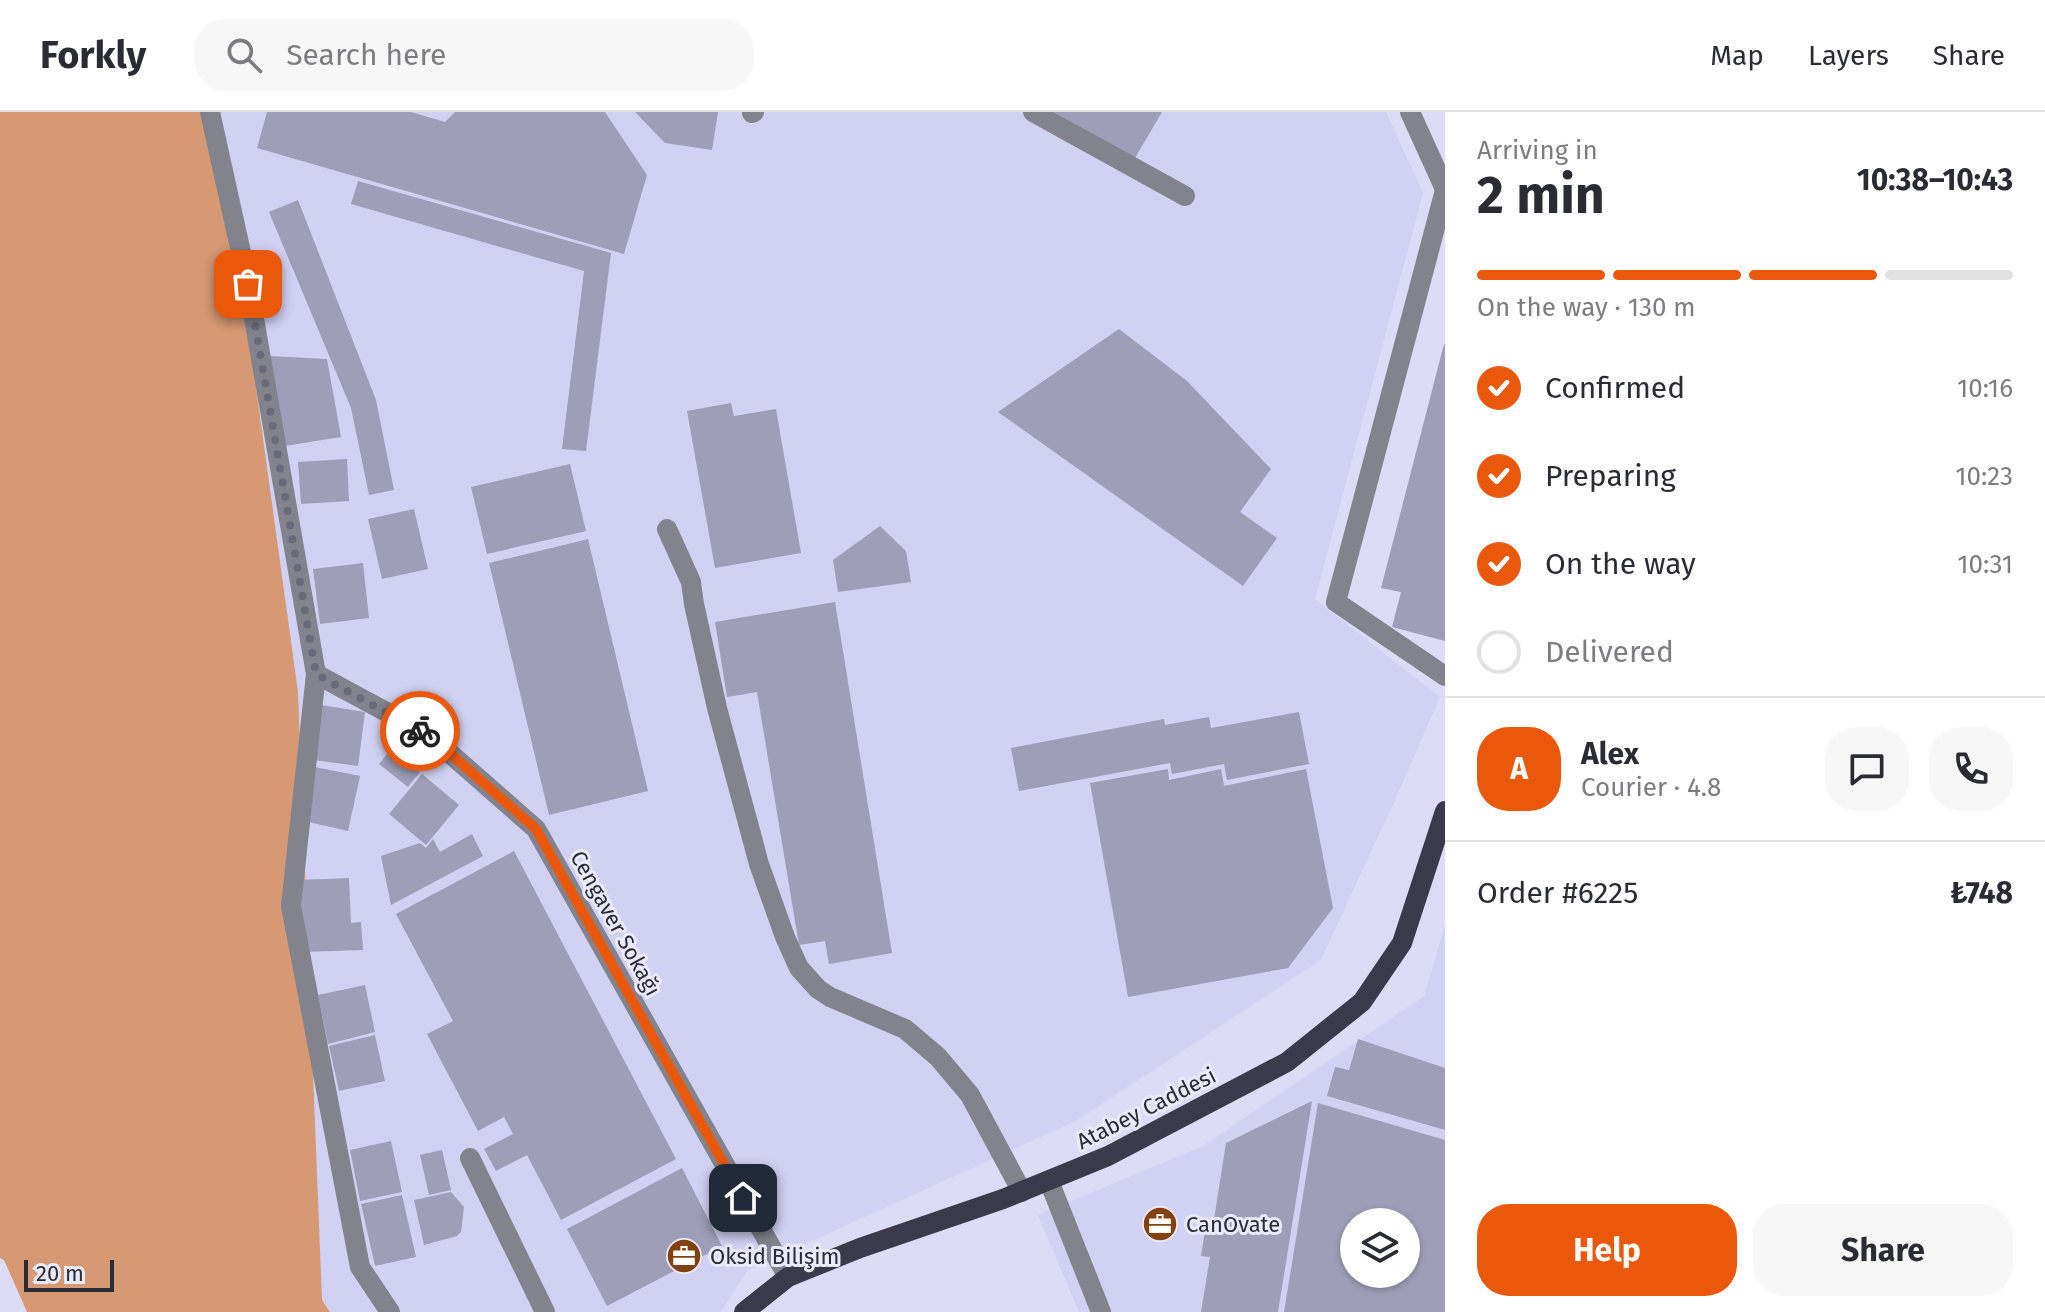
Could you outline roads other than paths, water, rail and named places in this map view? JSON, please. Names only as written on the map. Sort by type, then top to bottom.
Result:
[{"type":"main road","name":"Atabey Caddesi","points":[[744,1312],[788,1277],[860,1248],[1022,1192],[1108,1156],[1287,1062],[1362,1002],[1402,943],[1445,811]]},
{"type":"street","points":[[210,112],[248,284],[316,674],[291,906],[360,1267],[390,1312]]},
{"type":"street","points":[[1033,112],[1185,196]]},
{"type":"street","points":[[1410,112],[1445,189],[1336,602],[1445,676]]},
{"type":"street","points":[[667,529],[691,582],[717,708],[759,864],[799,968],[830,997],[905,1029],[938,1057],[970,1095],[1022,1192]]},
{"type":"street","name":"Cengaver Sokağı","points":[[316,674],[429,735],[536,829],[788,1277]]},
{"type":"street","points":[[470,1158],[545,1312]]},
{"type":"street","points":[[1049,1181],[1101,1312]]},
{"type":"place","name":"CanOvate","points":[[1160,1224]]},
{"type":"place","name":"Oksid Bilişim","points":[[684,1256]]}]
